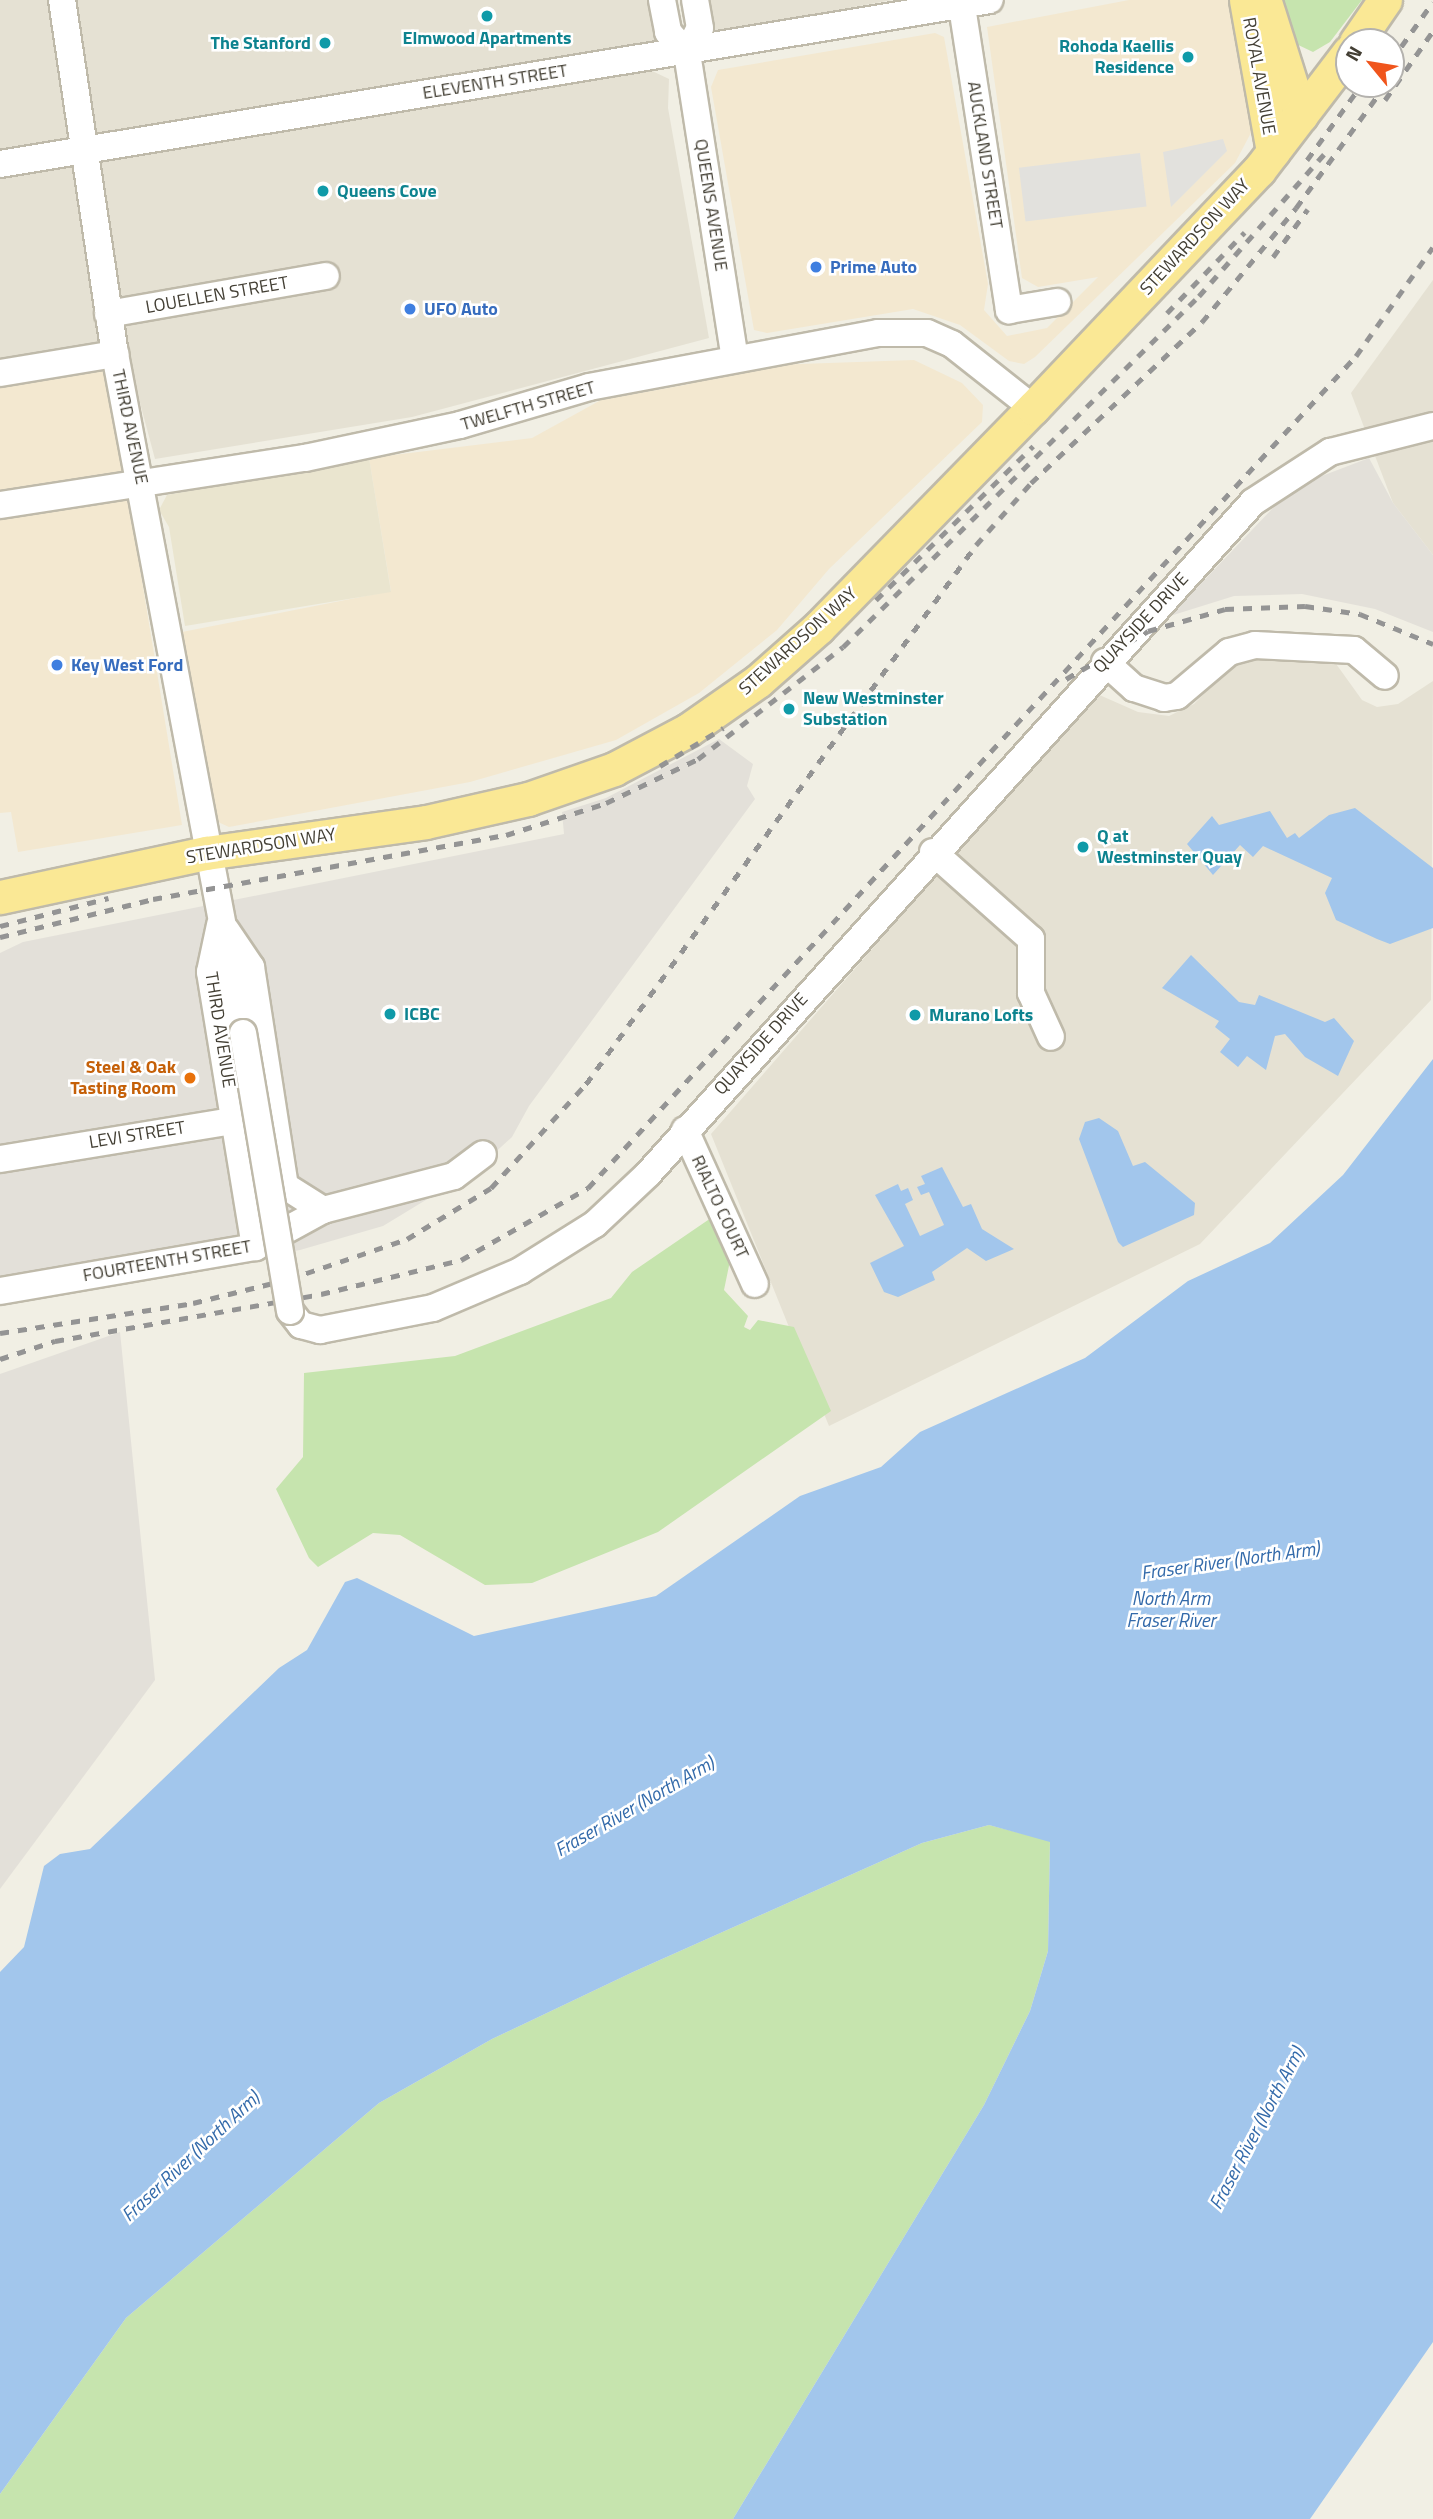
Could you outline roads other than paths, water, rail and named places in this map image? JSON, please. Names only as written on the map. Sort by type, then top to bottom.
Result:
[{"type":"main road","name":"ROYAL AVENUE","points":[[1246,0],[1273,152]]},
{"type":"main road","name":"ROYAL AVENUE","points":[[1265,0],[1301,116]]},
{"type":"main road","points":[[1366,28],[1385,0]]},
{"type":"main road","name":"STEWARDSON WAY","points":[[0,897],[206,853],[426,822],[528,799],[614,769],[676,737],[758,681],[819,627],[1033,408],[1273,152],[1335,71]]},
{"type":"street","name":"THIRD AVENUE","points":[[62,0],[87,149],[114,354],[141,481],[220,924],[209,972],[255,1247]]},
{"type":"street","name":"QUEENS AVENUE","points":[[662,0],[668,32],[687,53],[734,358]]},
{"type":"street","name":"QUEENS AVENUE","points":[[687,53],[700,28],[695,0]]},
{"type":"street","name":"ELEVENTH STREET","points":[[0,164],[687,53],[962,2],[990,0]]},
{"type":"street","name":"AUCKLAND STREET","points":[[962,2],[1009,310],[1057,302]]},
{"type":"street","name":"LOUELLEN STREET","points":[[108,313],[326,276]]},
{"type":"street","name":"TWELFTH STREET","points":[[0,505],[141,481],[305,458],[734,358],[878,333],[927,333],[966,352],[1033,408]]},
{"type":"street","points":[[0,373],[114,354]]},
{"type":"street","name":"QUAYSIDE DRIVE","points":[[220,924],[232,967],[290,1311],[297,1322],[320,1330],[392,1318],[464,1297],[520,1271],[595,1224],[685,1130],[933,852],[1253,502],[1288,474],[1376,436],[1433,426]]},
{"type":"street","points":[[1105,662],[1134,688],[1164,698],[1177,696],[1229,652],[1255,645],[1353,650],[1385,676]]},
{"type":"street","points":[[933,852],[1031,939],[1031,993],[1051,1037]]},
{"type":"street","points":[[220,924],[248,957],[285,1186],[323,1210]]},
{"type":"street","name":"LEVI STREET","points":[[0,1159],[274,1114]]},
{"type":"street","name":"RIALTO COURT","points":[[685,1130],[755,1284]]},
{"type":"street","name":"FOURTEENTH STREET","points":[[0,1291],[255,1247],[323,1210],[454,1176],[483,1154]]},
{"type":"water","points":[[1355,808],[1433,868],[1433,928],[1390,944],[1336,920],[1325,893],[1332,878],[1263,846],[1253,857],[1240,845],[1213,875],[1187,844],[1212,816],[1219,825],[1270,811],[1287,838],[1295,833],[1299,838],[1329,815]]},
{"type":"water","points":[[1191,955],[1239,1002],[1255,1005],[1259,995],[1325,1022],[1334,1018],[1354,1041],[1338,1076],[1305,1057],[1285,1034],[1275,1036],[1266,1070],[1247,1056],[1238,1067],[1220,1052],[1230,1039],[1215,1027],[1219,1021],[1162,988]]},
{"type":"water","name":"North Arm Fraser River","points":[[1433,1059],[1433,2342],[1310,2519],[733,2519],[984,2105],[1030,2011],[1048,1951],[1050,1842],[989,1825],[922,1843],[633,1972],[492,2039],[379,2103],[126,2318],[0,2494],[0,1972],[24,1947],[44,1866],[60,1854],[90,1849],[279,1668],[307,1650],[345,1582],[357,1578],[474,1636],[656,1596],[800,1496],[881,1467],[920,1432],[1085,1358],[1188,1281],[1270,1243],[1343,1175]]},
{"type":"water","points":[[1099,1118],[1118,1131],[1133,1166],[1145,1162],[1195,1203],[1194,1215],[1123,1247],[1118,1242],[1079,1139],[1085,1122]]},
{"type":"water","points":[[942,1167],[963,1207],[971,1204],[982,1229],[1014,1249],[986,1261],[967,1248],[932,1272],[935,1280],[898,1297],[884,1292],[870,1263],[904,1246],[875,1195],[898,1184],[901,1191],[908,1188],[913,1200],[905,1204],[920,1236],[944,1225],[929,1192],[921,1195],[917,1187],[925,1184],[921,1176]]},
{"type":"railway","points":[[1405,41],[1433,2]]},
{"type":"railway","points":[[1385,100],[1433,31]]},
{"type":"railway","points":[[1307,160],[1352,98]]},
{"type":"railway","points":[[0,1333],[193,1303],[289,1279],[407,1239],[491,1188],[586,1084],[976,545],[1031,483],[1202,322],[1296,208],[1376,98]]},
{"type":"railway","points":[[0,937],[153,899],[506,835],[606,803],[698,759],[843,647],[1199,296],[1324,154]]},
{"type":"railway","points":[[1273,257],[1308,209]]},
{"type":"railway","points":[[1167,313],[1245,232]]},
{"type":"railway","points":[[0,1359],[55,1341],[321,1294],[461,1260],[588,1188],[1356,356],[1433,247]]},
{"type":"railway","points":[[876,600],[1033,446]]},
{"type":"railway","points":[[1066,679],[1148,631],[1225,609],[1305,606],[1360,614],[1433,644]]},
{"type":"railway","points":[[660,766],[723,728]]},
{"type":"railway","points":[[0,926],[108,898]]},
{"type":"place","name":"Elmwood Apartments","points":[[487,16]]},
{"type":"place","name":"The Stanford","points":[[325,43]]},
{"type":"place","name":"Rohoda Kaellis Residence","points":[[1188,57]]},
{"type":"place","name":"Queens Cove","points":[[323,191]]},
{"type":"place","name":"Prime Auto","points":[[816,267]]},
{"type":"place","name":"UFO Auto","points":[[410,309]]},
{"type":"place","name":"Key West Ford","points":[[57,665]]},
{"type":"place","name":"New Westminster Substation","points":[[789,709]]},
{"type":"place","name":"Q at Westminster Quay","points":[[1083,847]]},
{"type":"place","name":"ICBC","points":[[390,1014]]},
{"type":"place","name":"Murano Lofts","points":[[915,1015]]},
{"type":"place","name":"Steel & Oak Tasting Room","points":[[190,1078]]},
{"type":"water label","name":"Fraser River (North Arm)","points":[[1230,1560]]},
{"type":"water label","name":"Fraser River (North Arm)","points":[[634,1806]]},
{"type":"water label","name":"Fraser River (North Arm)","points":[[1256,2128]]},
{"type":"water label","name":"Fraser River (North Arm)","points":[[190,2156]]}]
